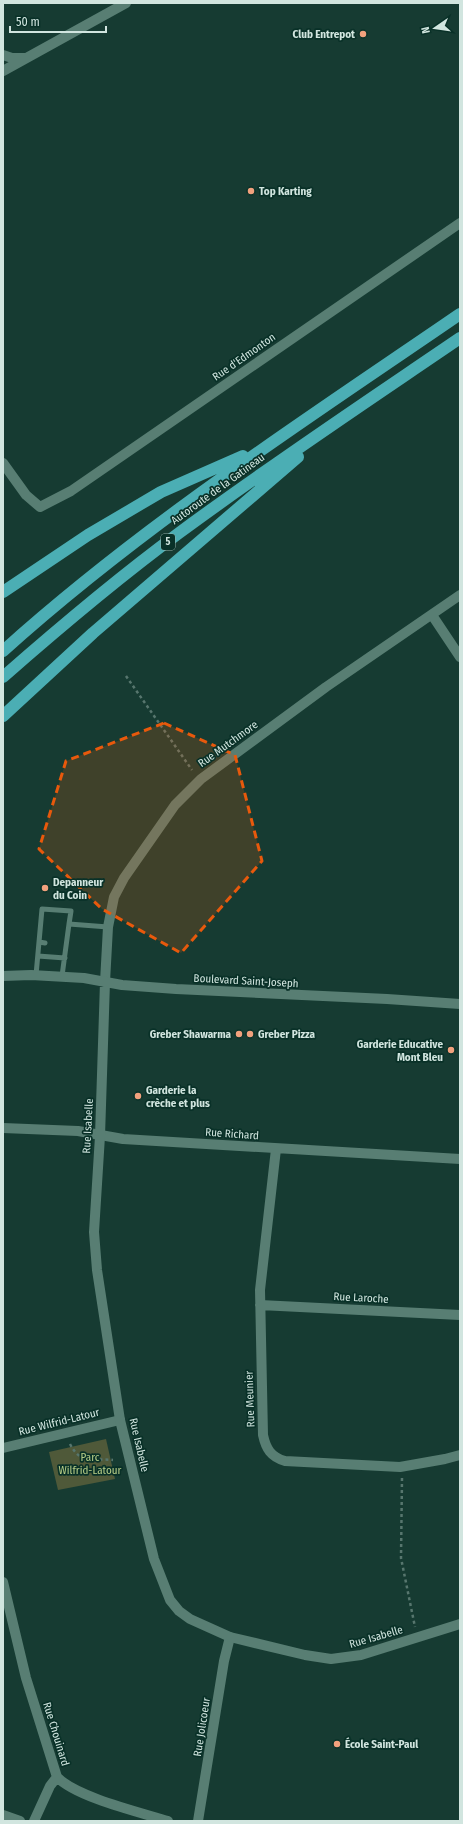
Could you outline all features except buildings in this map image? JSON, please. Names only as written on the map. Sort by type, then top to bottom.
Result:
[{"type":"highway","name":"Autoroute de la Gatineau","points":[[3,650],[132,543],[268,446],[460,314]]},
{"type":"highway","name":"Autoroute de la Gatineau","points":[[3,678],[62,626],[140,563],[222,502],[460,338]]},
{"type":"highway","points":[[3,716],[113,615],[343,418]]},
{"type":"highway","points":[[3,592],[88,535],[162,492],[268,446]]},
{"type":"street","points":[[3,71],[126,3]]},
{"type":"street","points":[[3,55],[12,58],[28,58]]},
{"type":"street","name":"Rue d'Edmonton","points":[[3,463],[26,495],[40,507],[71,492],[460,223]]},
{"type":"street","name":"Rue Mutchmore","points":[[106,982],[108,927],[112,904],[124,878],[176,804],[201,779],[326,687],[460,595]]},
{"type":"street","points":[[432,615],[460,657]]},
{"type":"street","name":"Boulevard Saint-Joseph","points":[[3,969],[34,975]]},
{"type":"street","name":"Boulevard Saint-Joseph","points":[[3,976],[62,976],[84,978],[122,985],[190,990],[387,998],[460,1004]]},
{"type":"street","name":"Rue Isabelle","points":[[106,982],[100,1136],[94,1232],[95,1250],[101,1305],[120,1420],[154,1559],[167,1594],[179,1611],[190,1619],[230,1637],[305,1655],[331,1659],[361,1655],[460,1624]]},
{"type":"street","name":"Rue Richard","points":[[3,1128],[78,1131],[123,1139],[460,1159]]},
{"type":"street","name":"Rue Meunier","points":[[276,1149],[261,1278],[260,1305],[265,1445],[277,1458],[285,1461],[402,1466],[460,1455]]},
{"type":"street","name":"Rue Laroche","points":[[260,1305],[460,1315]]},
{"type":"street","name":"Rue Wilfrid-Latour","points":[[3,1448],[120,1420]]},
{"type":"street","name":"Rue Chouinard","points":[[3,1582],[6,1607],[26,1678],[57,1777],[63,1784],[81,1792],[168,1821]]},
{"type":"street","name":"Rue Jolicoeur","points":[[198,1821],[224,1661],[230,1637]]},
{"type":"street","points":[[34,1821],[50,1786],[57,1777]]},
{"type":"street","points":[[3,1815],[20,1821]]},
{"type":"lane","points":[[34,975],[43,924],[42,909],[71,911],[62,976]]},
{"type":"lane","points":[[62,926],[108,927]]},
{"type":"lane","points":[[39,942],[45,943]]},
{"type":"lane","points":[[60,944],[67,945]]},
{"type":"lane","points":[[38,956],[65,958]]},
{"type":"path","points":[[126,676],[192,770]]},
{"type":"path","points":[[70,1444],[77,1456],[83,1459],[90,1461],[96,1459],[113,1460]]},
{"type":"path","points":[[402,1466],[401,1558],[417,1638]]},
{"type":"highlighted area","points":[[164,723],[235,755],[262,861],[181,953],[102,909],[39,849],[66,761]]},
{"type":"green space","name":"Parc Wilfrid-Latour","points":[[106,1439],[115,1479],[58,1490],[49,1452]]},
{"type":"place","name":"Club Entrepot","points":[[363,34]]},
{"type":"place","name":"Top Karting","points":[[251,191]]},
{"type":"place","name":"Depanneur du Coin","points":[[45,888]]},
{"type":"place","name":"Greber Shawarma","points":[[239,1034]]},
{"type":"place","name":"Greber Pizza","points":[[250,1034]]},
{"type":"place","name":"Garderie Educative Mont Bleu","points":[[451,1050]]},
{"type":"place","name":"Garderie la crèche et plus","points":[[138,1096]]},
{"type":"place","name":"École Saint-Paul","points":[[337,1744]]}]
